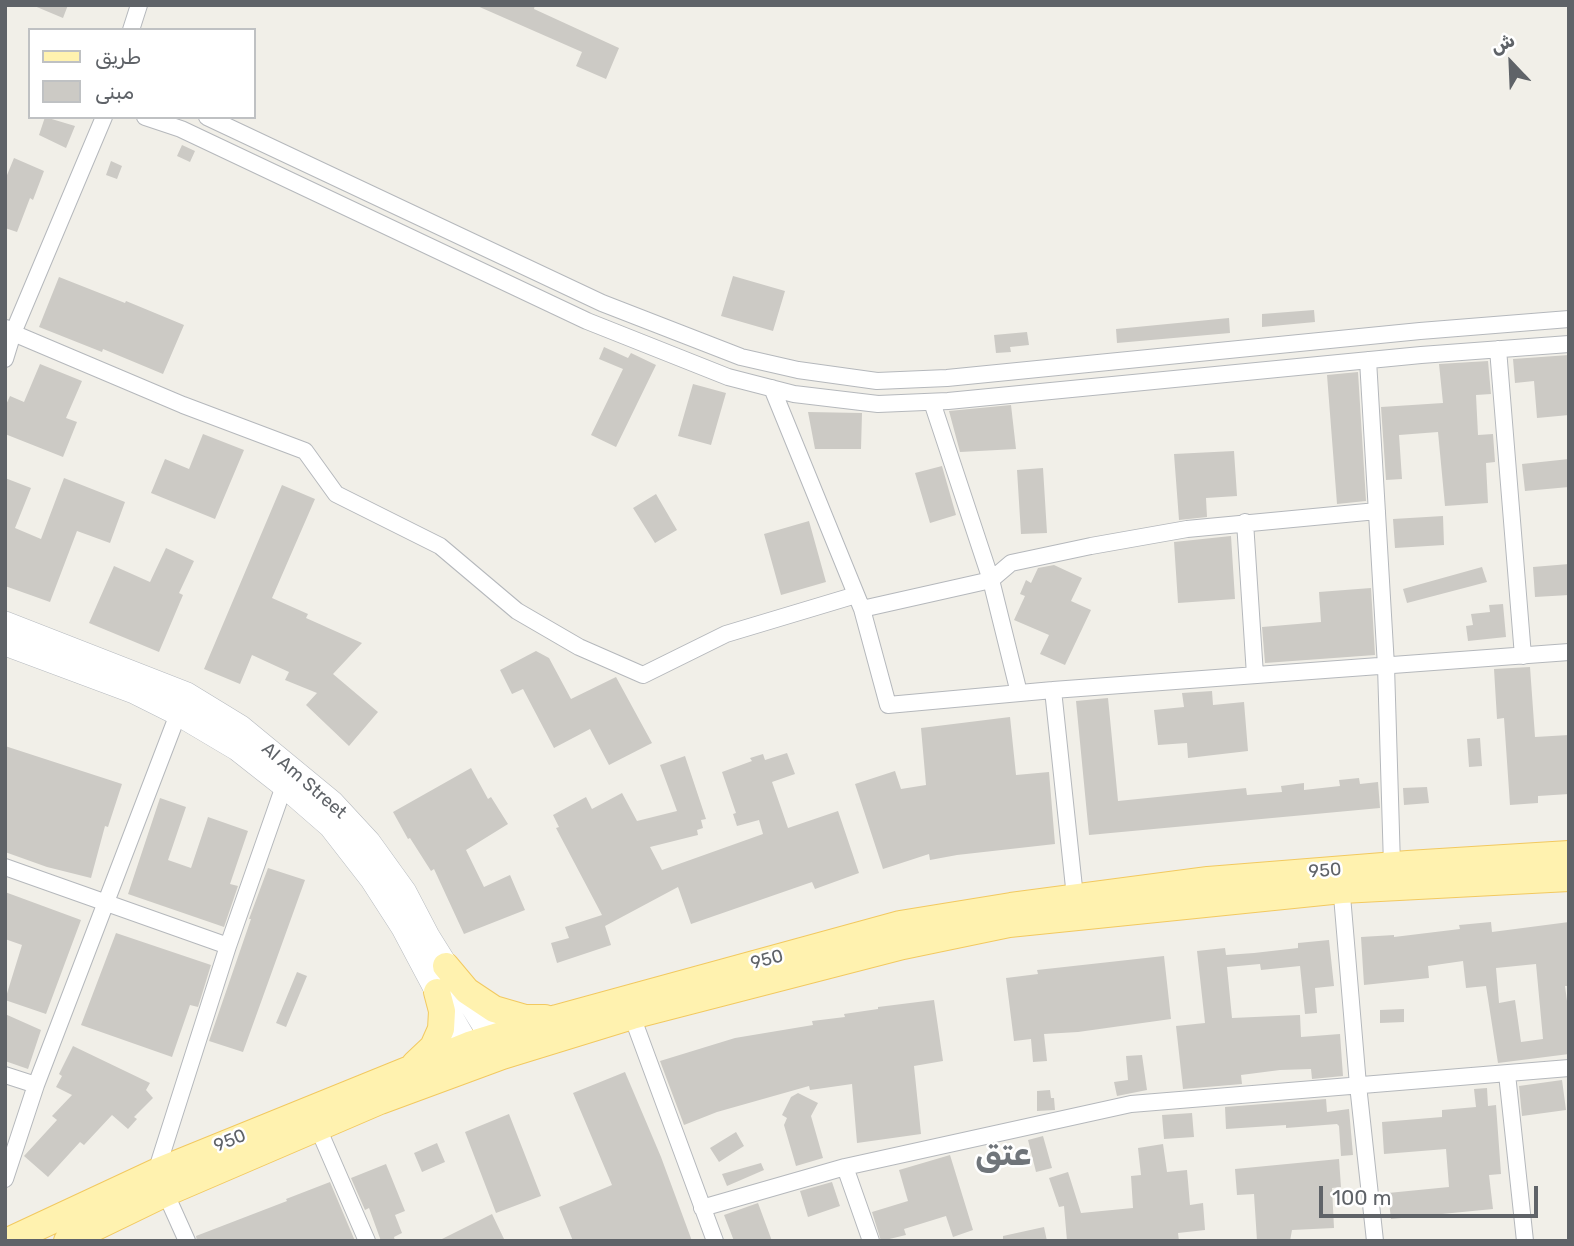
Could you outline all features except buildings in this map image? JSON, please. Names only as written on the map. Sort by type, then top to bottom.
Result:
[{"type":"main road","name":"Al Am Street","points":[[5,623],[187,694],[241,727],[332,802],[369,842],[405,892],[446,966],[486,1051]]},
{"type":"main road","name":"Al Am Street","points":[[5,644],[134,692],[178,714],[237,749],[285,786],[330,826],[372,880],[403,928],[437,992],[486,1051]]},
{"type":"main road","name":"950","points":[[67,1241],[161,1182],[404,1070],[632,1016],[903,946],[1009,924],[1341,880],[1392,865],[1569,854]]},
{"type":"main road","name":"950","points":[[8,1241],[161,1182],[318,1128],[558,1018],[900,924],[1208,880],[1569,878]]},
{"type":"main road","points":[[446,966],[467,991],[494,1009],[525,1018],[558,1018]]},
{"type":"main road","points":[[404,1070],[421,1061],[433,1047],[441,1029],[442,1010],[437,992]]},
{"type":"street","points":[[132,28],[139,5]]},
{"type":"street","points":[[5,359],[9,330],[103,119]]},
{"type":"street","points":[[151,119],[181,129],[587,321],[728,377],[794,394],[878,404],[932,402],[1368,360],[1569,344]]},
{"type":"street","points":[[211,119],[602,303],[740,357],[798,370],[877,381],[947,378],[1420,331],[1569,319]]},
{"type":"street","points":[[9,330],[183,405],[305,451],[336,494],[440,546],[517,611],[579,647],[643,675],[726,634],[859,602],[991,580],[1011,563],[1186,529],[1377,511]]},
{"type":"street","points":[[1498,349],[1523,656]]},
{"type":"street","points":[[1368,360],[1386,666],[1392,865]]},
{"type":"street","points":[[772,388],[859,602],[888,705],[1053,690],[1569,652]]},
{"type":"street","points":[[932,402],[991,580],[1019,693]]},
{"type":"street","points":[[1245,522],[1255,676]]},
{"type":"street","points":[[1053,690],[1075,897]]},
{"type":"street","points":[[5,1179],[36,1085],[178,714]]},
{"type":"street","points":[[187,1241],[161,1182],[228,946],[285,786]]},
{"type":"street","points":[[5,867],[228,946]]},
{"type":"street","points":[[1341,880],[1358,1086],[1375,1241]]},
{"type":"street","points":[[632,1016],[715,1241]]},
{"type":"street","points":[[702,1208],[845,1167],[1130,1104],[1569,1068]]},
{"type":"street","points":[[5,1074],[36,1085]]},
{"type":"street","points":[[1507,1074],[1525,1241]]},
{"type":"street","points":[[318,1128],[367,1241]]},
{"type":"street","points":[[845,1167],[871,1241]]},
{"type":"district","name":"عتق","points":[[1003,1156]]}]
